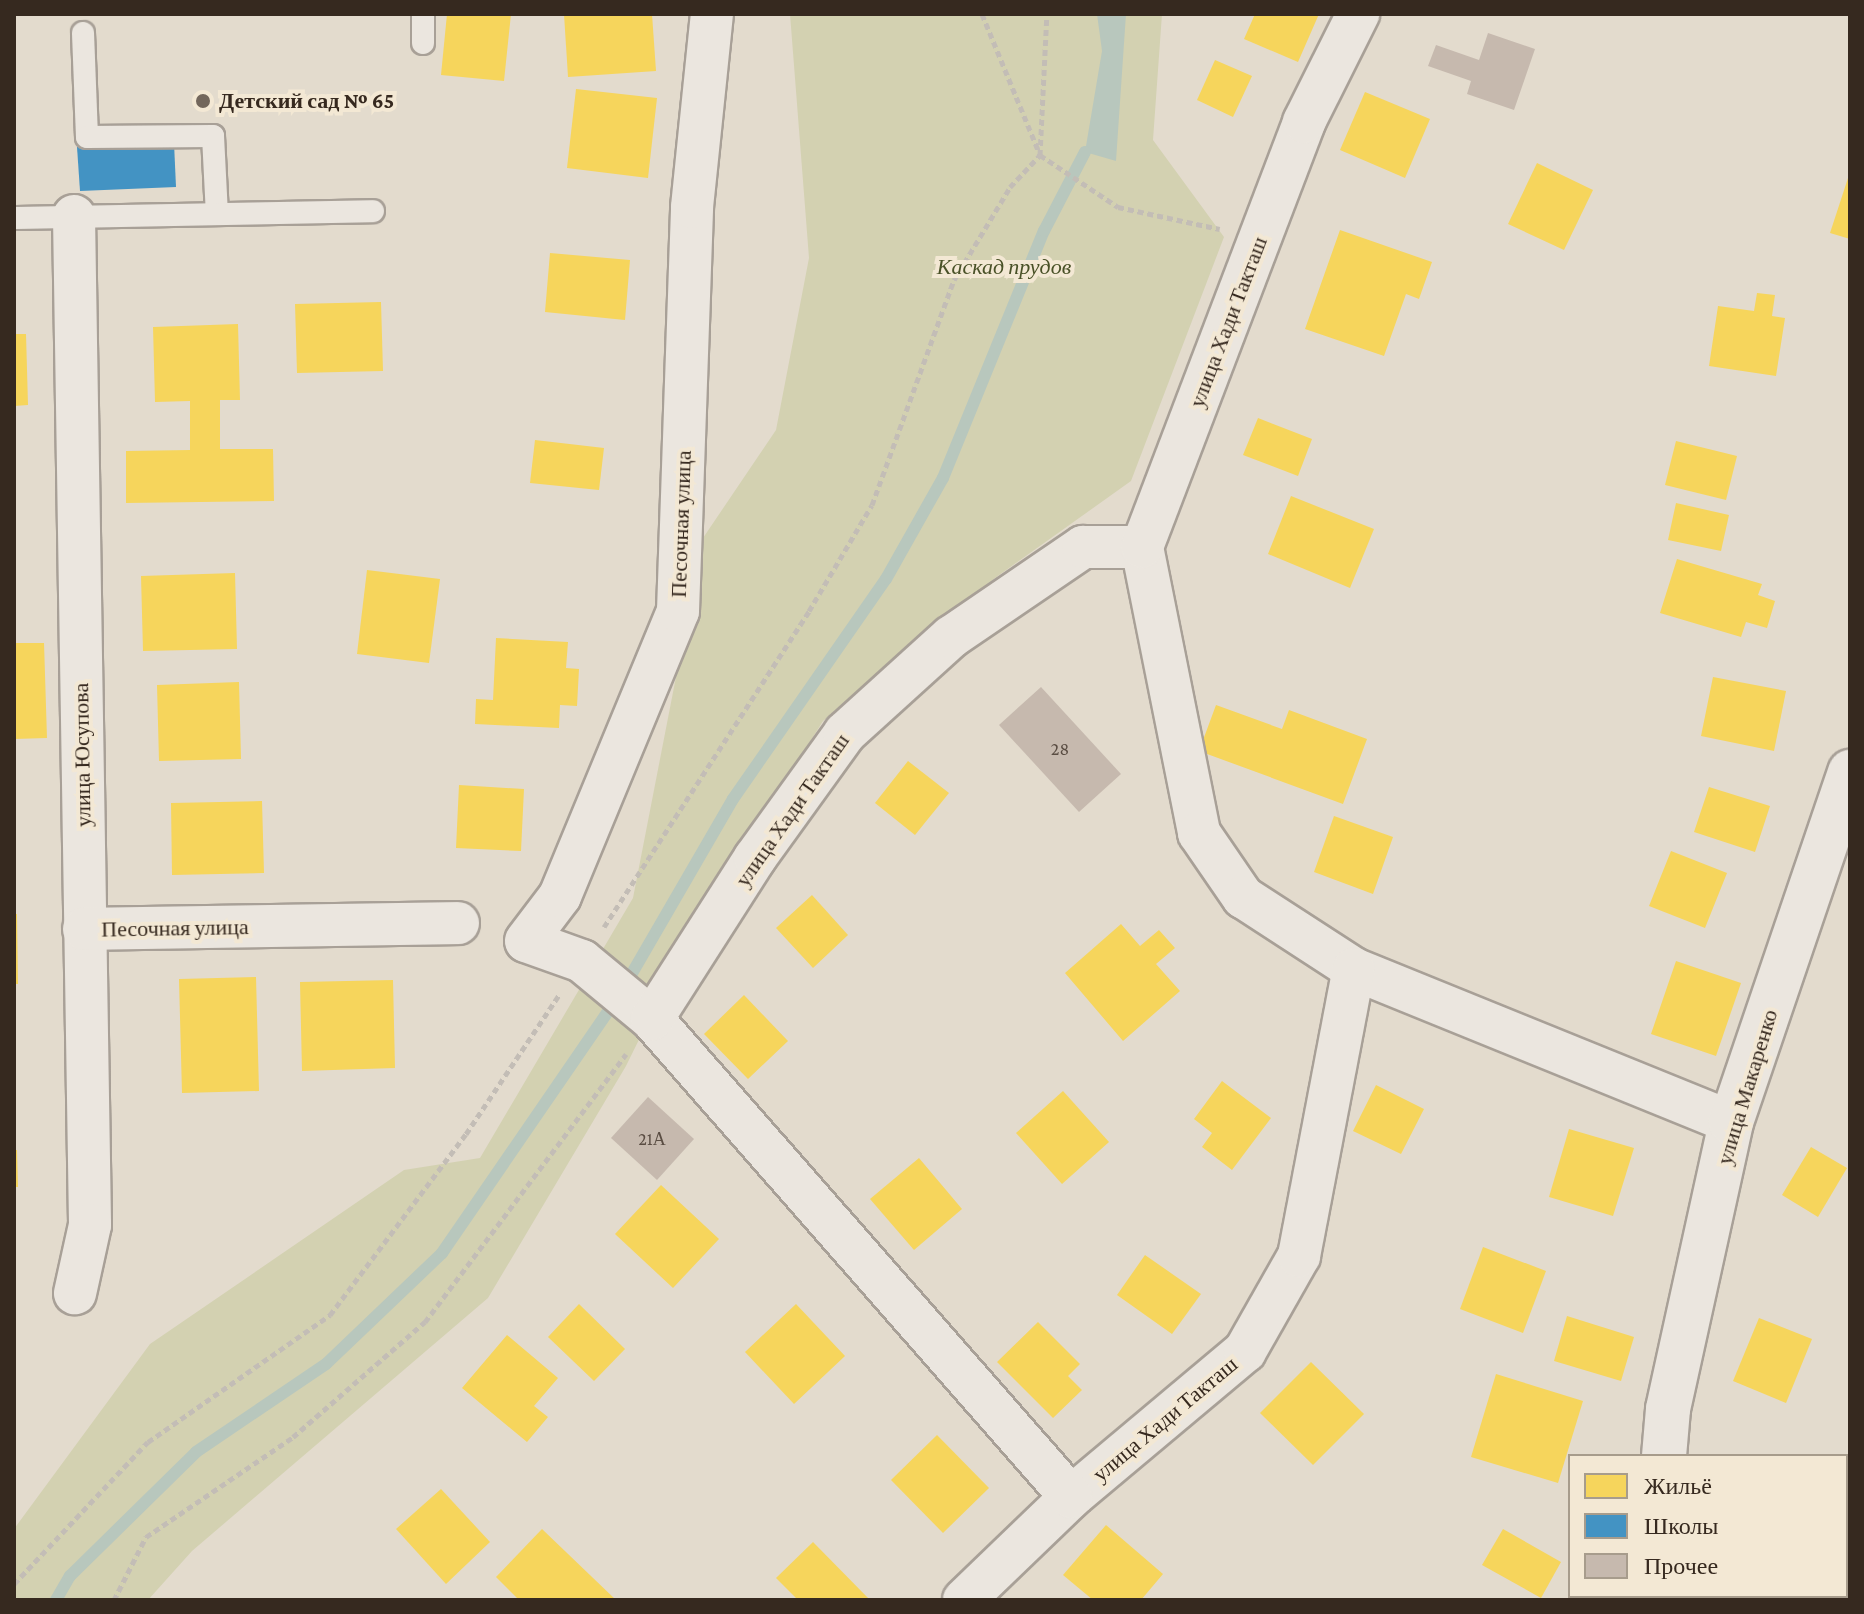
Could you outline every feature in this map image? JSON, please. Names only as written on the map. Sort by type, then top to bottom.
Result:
[{"type":"street","name":"Песочная улица","points":[[582,961],[526,941],[560,896],[678,611],[692,207],[712,14]]},
{"type":"street","name":"улица Хади Такташ","points":[[1071,1497],[652,1019],[755,858],[845,733],[951,637],[1083,547],[1142,547],[1304,122],[1358,14]]},
{"type":"street","name":"улица Юсупова","points":[[74,216],[90,1225],[75,1293]]},
{"type":"street","points":[[1142,547],[1199,833],[1243,897],[1354,969],[1731,1122]]},
{"type":"street","name":"улица Макаренко","points":[[1664,1454],[1668,1409],[1731,1122],[1850,772]]},
{"type":"street","name":"Песочная улица","points":[[84,929],[458,923]]},
{"type":"street","points":[[582,961],[652,1019]]},
{"type":"street","name":"улица Хади Такташ","points":[[964,1600],[1071,1497],[1245,1351],[1299,1256],[1354,969]]},
{"type":"lane","points":[[423,14],[423,43]]},
{"type":"lane","points":[[83,33],[87,137],[213,136],[217,214]]},
{"type":"lane","points":[[14,218],[373,211]]},
{"type":"path","points":[[982,14],[1040,155],[1118,207],[1260,237]]},
{"type":"path","points":[[14,1584],[148,1442],[330,1315],[466,1134],[582,961],[809,611],[872,505],[954,280],[1010,187],[1040,155],[1047,14]]},
{"type":"path","points":[[114,1600],[146,1537],[293,1437],[425,1322],[652,1019]]},
{"type":"green space","name":"Каскад прудов","points":[[790,14],[1162,14],[1153,140],[1224,237],[1131,481],[995,578],[823,721],[697,922],[626,1066],[488,1298],[192,1551],[148,1600],[14,1600],[14,1529],[150,1344],[404,1170],[480,1158],[633,898],[703,538],[776,430],[809,258]]},
{"type":"shaded area","points":[[1097,14],[1126,14],[1116,161],[1085,152],[1102,51]]},
{"type":"building: Жильё","points":[[447,14],[511,14],[504,81],[441,75]]},
{"type":"building: Жильё","points":[[564,14],[652,14],[656,71],[568,77]]},
{"type":"building: Жильё","points":[[1255,14],[1319,14],[1298,62],[1244,39]]},
{"type":"building: Жильё","points":[[1215,60],[1252,76],[1233,117],[1197,100]]},
{"type":"building: Жильё","points":[[576,89],[657,98],[648,178],[567,168]]},
{"type":"building: Жильё","points":[[1365,92],[1430,119],[1405,178],[1340,150]]},
{"type":"building: Жильё","points":[[1537,163],[1593,190],[1564,250],[1508,224]]},
{"type":"building: Жильё","points":[[1850,175],[1850,239],[1830,233]]},
{"type":"building: Жильё","points":[[1340,230],[1432,262],[1419,299],[1406,294],[1384,356],[1305,329]]},
{"type":"building: Жильё","points":[[550,253],[630,260],[625,320],[545,312]]},
{"type":"building: Жильё","points":[[1757,293],[1775,295],[1772,316],[1785,318],[1776,376],[1709,366],[1718,306],[1754,311]]},
{"type":"building: Жильё","points":[[381,302],[383,371],[297,373],[295,304]]},
{"type":"building: Жильё","points":[[238,324],[240,400],[220,400],[220,449],[273,449],[274,501],[126,503],[126,451],[190,450],[190,401],[155,402],[153,327]]},
{"type":"building: Жильё","points":[[14,334],[26,334],[28,405],[14,406]]},
{"type":"building: Жильё","points":[[1258,418],[1312,439],[1298,476],[1243,455]]},
{"type":"building: Жильё","points":[[535,440],[604,448],[599,490],[530,483]]},
{"type":"building: Жильё","points":[[1676,441],[1737,456],[1726,500],[1665,485]]},
{"type":"building: Жильё","points":[[1291,496],[1374,529],[1350,588],[1268,554]]},
{"type":"building: Жильё","points":[[1676,503],[1729,515],[1721,551],[1668,540]]},
{"type":"building: Жильё","points":[[1677,559],[1762,584],[1758,595],[1775,601],[1767,628],[1746,622],[1741,637],[1660,613]]},
{"type":"building: Жильё","points":[[367,570],[440,579],[429,663],[357,654]]},
{"type":"building: Жильё","points":[[235,573],[237,649],[143,651],[141,576]]},
{"type":"building: Жильё","points":[[496,638],[568,642],[566,668],[579,669],[577,706],[560,705],[559,728],[475,724],[476,699],[493,700]]},
{"type":"building: Жильё","points":[[14,643],[44,643],[47,738],[14,739]]},
{"type":"building: Жильё","points":[[1713,677],[1786,691],[1774,751],[1701,736]]},
{"type":"building: Жильё","points":[[239,682],[241,759],[159,761],[157,685]]},
{"type":"building: Жильё","points":[[1216,705],[1282,729],[1289,710],[1367,739],[1343,804],[1199,751]]},
{"type":"building: Жильё","points":[[908,761],[949,793],[915,835],[875,803]]},
{"type":"building: Жильё","points":[[459,785],[524,789],[521,851],[456,848]]},
{"type":"building: Жильё","points":[[1709,787],[1770,806],[1755,852],[1694,832]]},
{"type":"building: Жильё","points":[[262,801],[264,873],[172,875],[171,803]]},
{"type":"building: Жильё","points":[[1334,816],[1393,837],[1373,894],[1314,872]]},
{"type":"building: Жильё","points":[[1671,851],[1727,873],[1705,928],[1649,906]]},
{"type":"building: Жильё","points":[[812,895],[848,935],[813,968],[776,928]]},
{"type":"building: Жильё","points":[[14,914],[17,914],[18,984],[14,984]]},
{"type":"building: Жильё","points":[[1121,924],[1140,946],[1159,930],[1175,948],[1156,964],[1180,991],[1123,1041],[1065,973]]},
{"type":"building: Жильё","points":[[1676,961],[1741,983],[1716,1056],[1651,1034]]},
{"type":"building: Жильё","points":[[256,977],[259,1091],[182,1093],[179,979]]},
{"type":"building: Жильё","points":[[393,980],[395,1068],[302,1071],[300,982]]},
{"type":"building: Жильё","points":[[744,995],[788,1041],[748,1079],[704,1034]]},
{"type":"building: Жильё","points":[[1222,1081],[1271,1118],[1232,1170],[1202,1147],[1212,1133],[1194,1119]]},
{"type":"building: Жильё","points":[[1376,1085],[1424,1109],[1401,1154],[1353,1131]]},
{"type":"building: Жильё","points":[[1063,1091],[1109,1142],[1062,1184],[1016,1133]]},
{"type":"building: Жильё","points":[[1569,1129],[1634,1148],[1613,1216],[1549,1197]]},
{"type":"building: Жильё","points":[[1811,1147],[1847,1168],[1818,1217],[1782,1195]]},
{"type":"building: Жильё","points":[[14,1150],[17,1150],[18,1187],[14,1187]]},
{"type":"building: Жильё","points":[[919,1158],[962,1209],[914,1250],[870,1199]]},
{"type":"building: Жильё","points":[[661,1185],[719,1239],[673,1288],[615,1234]]},
{"type":"building: Жильё","points":[[1483,1247],[1546,1271],[1523,1333],[1460,1309]]},
{"type":"building: Жильё","points":[[1145,1255],[1201,1294],[1172,1334],[1117,1295]]},
{"type":"building: Жильё","points":[[579,1304],[625,1349],[594,1381],[548,1337]]},
{"type":"building: Жильё","points":[[796,1304],[845,1356],[794,1404],[745,1352]]},
{"type":"building: Жильё","points":[[1567,1316],[1634,1337],[1621,1381],[1554,1361]]},
{"type":"building: Жильё","points":[[1759,1318],[1812,1339],[1786,1403],[1733,1381]]},
{"type":"building: Жильё","points":[[1038,1322],[1080,1364],[1068,1376],[1082,1390],[1053,1418],[997,1362]]},
{"type":"building: Жильё","points":[[507,1335],[558,1378],[534,1406],[548,1417],[527,1442],[462,1388]]},
{"type":"building: Жильё","points":[[1311,1362],[1364,1414],[1313,1465],[1260,1413]]},
{"type":"building: Жильё","points":[[1496,1374],[1583,1401],[1558,1483],[1471,1457]]},
{"type":"building: Жильё","points":[[937,1435],[989,1488],[943,1533],[891,1480]]},
{"type":"building: Жильё","points":[[441,1489],[490,1542],[446,1584],[396,1529]]},
{"type":"building: Жильё","points":[[1106,1525],[1163,1574],[1141,1600],[1093,1600],[1063,1575]]},
{"type":"building: Жильё","points":[[542,1529],[616,1600],[519,1600],[496,1577]]},
{"type":"building: Жильё","points":[[1503,1529],[1561,1562],[1541,1598],[1482,1565]]},
{"type":"building: Жильё","points":[[813,1542],[870,1600],[798,1600],[776,1578]]},
{"type":"building: Школы","points":[[174,143],[176,187],[80,191],[77,147]]},
{"type":"building: Прочее","points":[[1488,33],[1535,49],[1514,110],[1467,94],[1471,81],[1428,66],[1436,45],[1479,60]]},
{"type":"building: Прочее","points":[[1041,687],[1121,774],[1079,812],[999,725]]},
{"type":"building: Прочее","points":[[648,1097],[694,1139],[657,1180],[611,1138]]},
{"type":"waterway","points":[[56,1600],[70,1576],[196,1452],[326,1364],[442,1253],[620,994],[733,799],[886,579],[943,478],[1044,231],[1085,152]]},
{"type":"place","name":"Детский сад № 65","points":[[203,101]]}]
